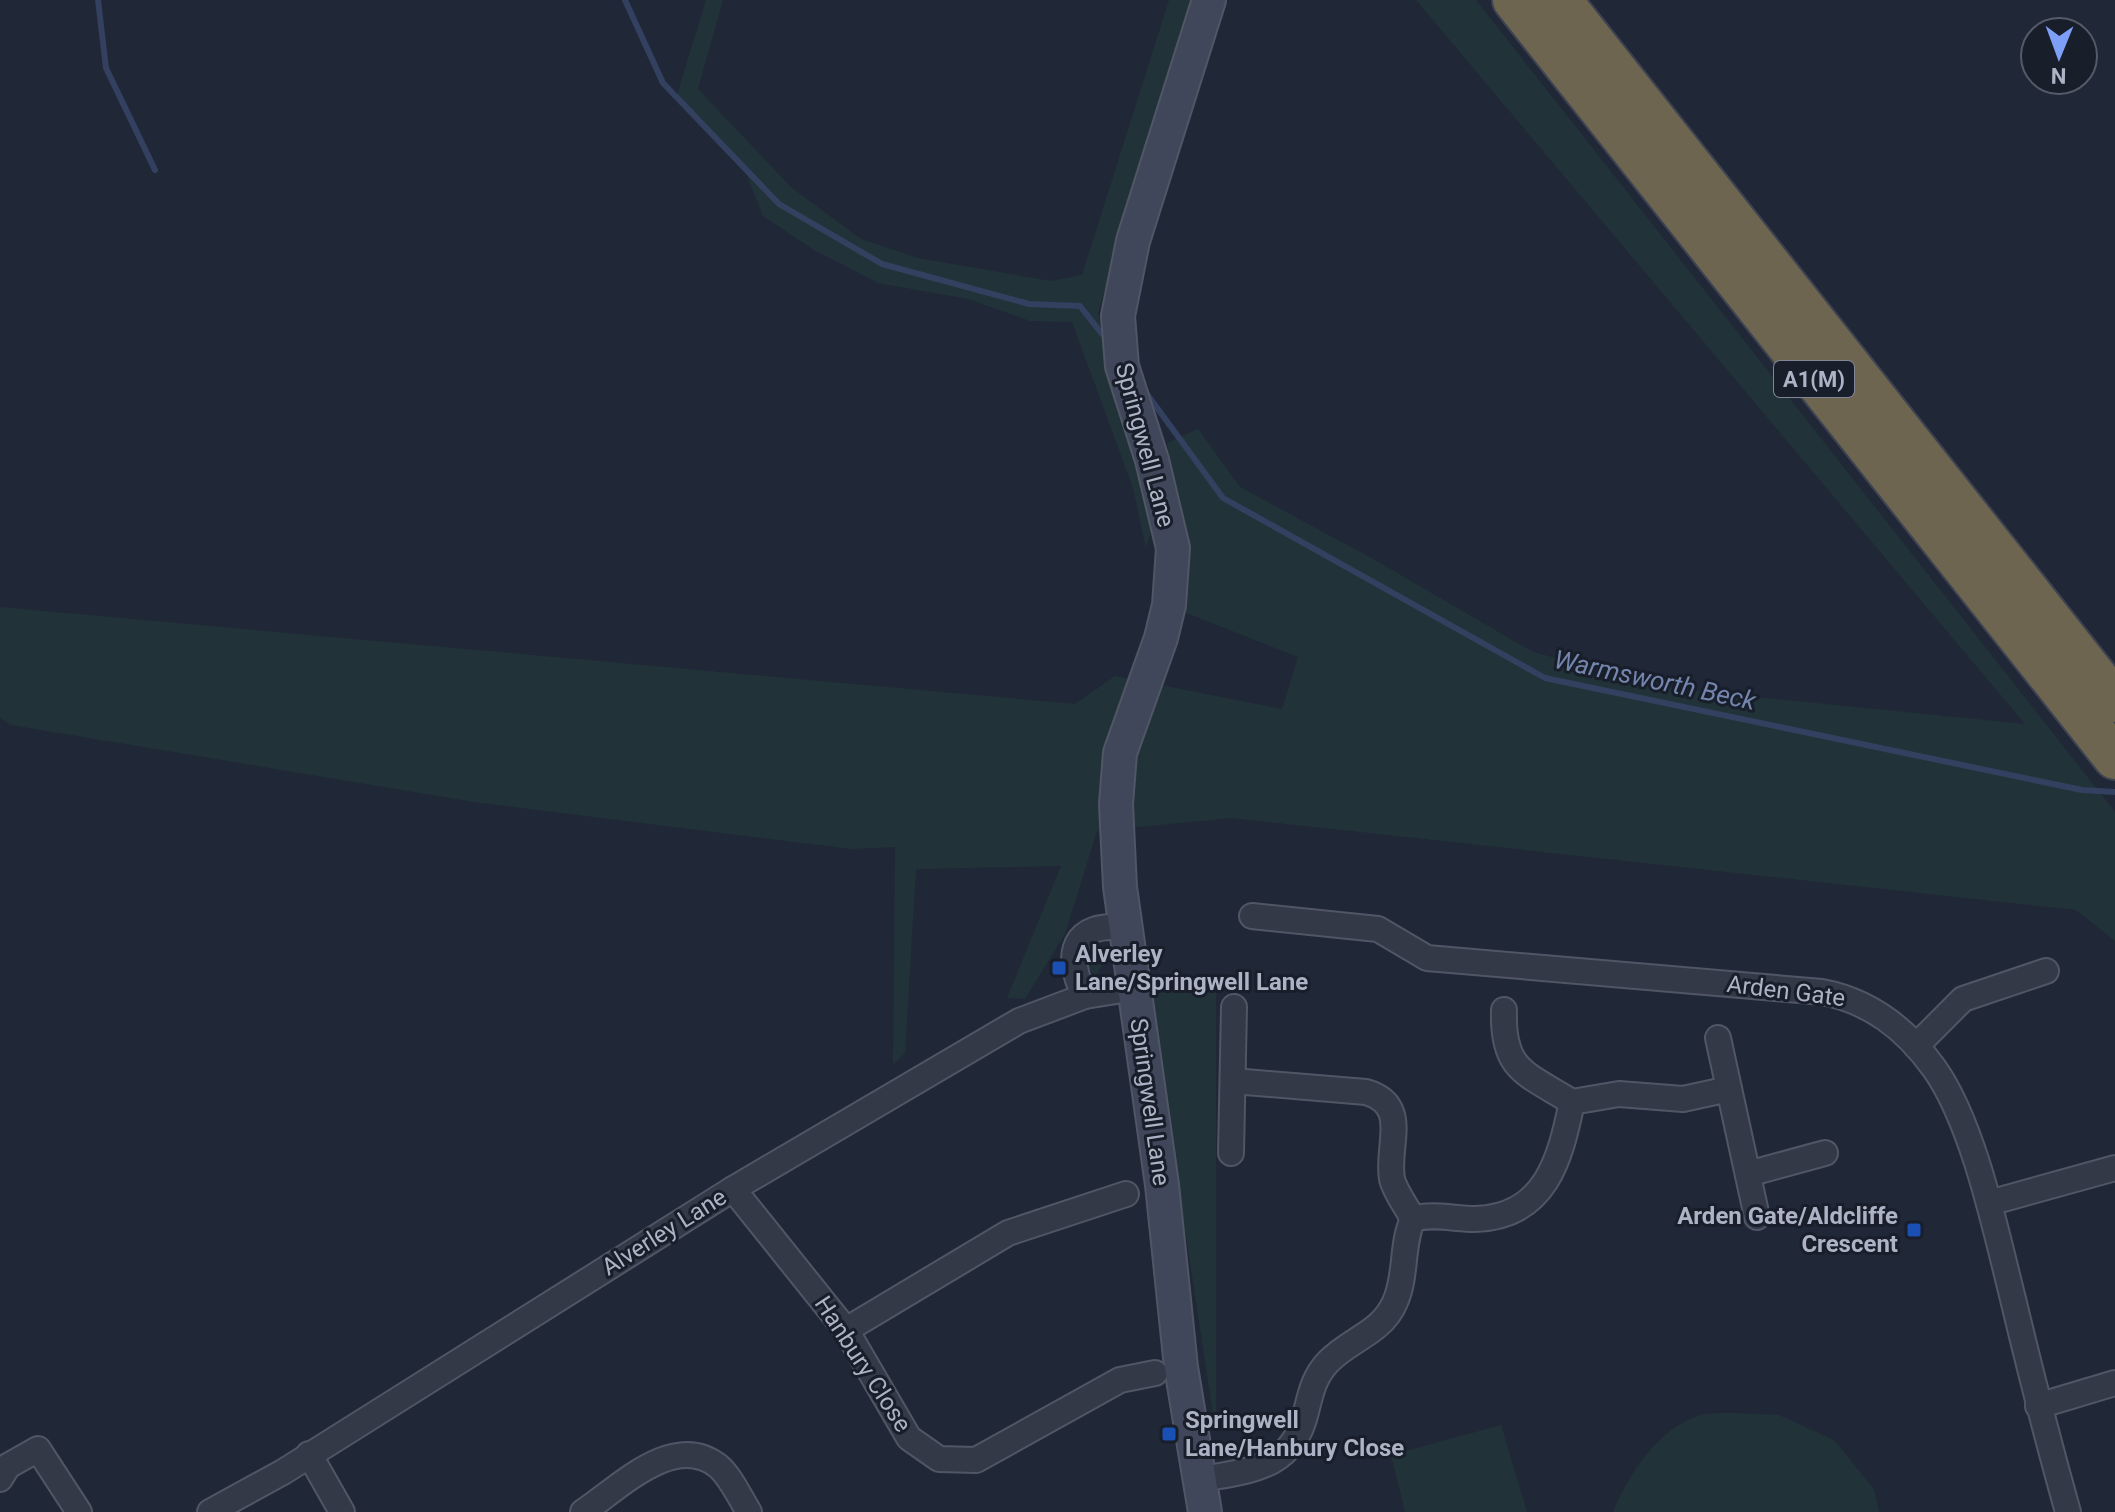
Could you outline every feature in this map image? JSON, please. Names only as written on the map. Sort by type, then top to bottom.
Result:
[{"type":"highway","name":"A1(M)","points":[[1514,0],[2115,758]]},
{"type":"highway","name":"A1(M)","points":[[1560,0],[2115,701]]},
{"type":"street","name":"Springwell Lane","points":[[1205,1512],[1197,1480],[1126,928],[1117,830],[1118,764],[1126,728],[1161,638],[1169,605],[1173,548],[1152,460],[1122,366],[1118,316],[1133,241],[1209,0]]},
{"type":"street","name":"Arden Gate","points":[[1252,916],[1378,929],[1427,958],[1849,997],[1875,1009],[1916,1046],[1950,1094],[1989,1203],[2038,1406],[2068,1512]]},
{"type":"street","points":[[1085,996],[1073,969],[1077,945],[1093,931],[1126,928]]},
{"type":"street","points":[[1916,1046],[1954,1004],[2046,971]]},
{"type":"street","name":"Alverley Lane","points":[[210,1512],[309,1454],[733,1189],[1019,1021],[1085,996],[1135,988]]},
{"type":"street","points":[[1231,1153],[1234,1007]]},
{"type":"street","points":[[1504,1010],[1503,1041],[1513,1062],[1572,1102],[1619,1094],[1683,1099],[1729,1089]]},
{"type":"street","points":[[1718,1038],[1757,1217]]},
{"type":"street","points":[[1197,1480],[1258,1468],[1290,1449],[1302,1428],[1319,1372],[1344,1348],[1380,1325],[1393,1307],[1405,1273],[1413,1219],[1392,1179],[1395,1116],[1383,1100],[1366,1092],[1233,1081]]},
{"type":"street","points":[[1413,1219],[1487,1218],[1521,1205],[1555,1168],[1572,1102]]},
{"type":"street","points":[[1748,1174],[1825,1153]]},
{"type":"street","points":[[1989,1203],[2115,1168]]},
{"type":"street","name":"Hanbury Close","points":[[733,1189],[846,1330],[909,1438],[939,1459],[976,1460],[1120,1380],[1155,1373]]},
{"type":"street","points":[[846,1330],[1008,1233],[1126,1194]]},
{"type":"street","points":[[2038,1406],[2115,1383]]},
{"type":"street","points":[[0,1479],[8,1466],[38,1449],[79,1512]]},
{"type":"street","points":[[309,1454],[342,1512]]},
{"type":"street","points":[[583,1512],[657,1462],[678,1454],[707,1459],[717,1466],[749,1512]]},
{"type":"shaded area","points":[[706,0],[723,0],[698,89],[792,188],[861,239],[918,258],[1051,281],[1082,275],[1169,0],[1191,0],[1098,313],[1153,525],[1146,548],[1133,488],[1072,322],[1030,321],[968,299],[878,283],[814,250],[763,216],[743,165],[676,98]]},
{"type":"shaded area","points":[[1416,0],[1476,0],[2115,812],[2115,941],[2076,910],[1231,818],[1097,831],[1065,934],[1025,999],[1007,998],[1061,866],[916,869],[905,1053],[893,1065],[895,847],[851,849],[474,802],[11,725],[0,718],[0,607],[1075,704],[1115,676],[1282,709],[1298,657],[1184,612],[1182,523],[1167,443],[1198,429],[1240,487],[1375,560],[1533,652],[1676,689],[2025,724]]},
{"type":"shaded area","points":[[1095,945],[1114,947],[1096,975],[1088,967],[1086,959],[1087,951]]},
{"type":"shaded area","points":[[1148,987],[1216,988],[1216,1433]]},
{"type":"shaded area","points":[[1716,1413],[1779,1415],[1834,1440],[1874,1489],[1879,1512],[1613,1512],[1627,1483],[1646,1455],[1683,1422]]},
{"type":"shaded area","points":[[1501,1425],[1527,1512],[1405,1512],[1391,1455]]},
{"type":"waterway","points":[[98,0],[106,68],[155,170]]},
{"type":"waterway","name":"Warmsworth Beck","points":[[625,0],[663,83],[779,204],[882,264],[1029,304],[1080,306],[1102,334]]},
{"type":"waterway","name":"Warmsworth Beck","points":[[1144,390],[1223,498],[1545,678],[2082,790],[2115,792]]},
{"type":"place","name":"Alverley Lane/Springwell Lane","points":[[1059,968]]},
{"type":"place","name":"Arden Gate/Aldcliffe Crescent","points":[[1914,1230]]},
{"type":"place","name":"Springwell Lane/Hanbury Close","points":[[1169,1434]]}]
